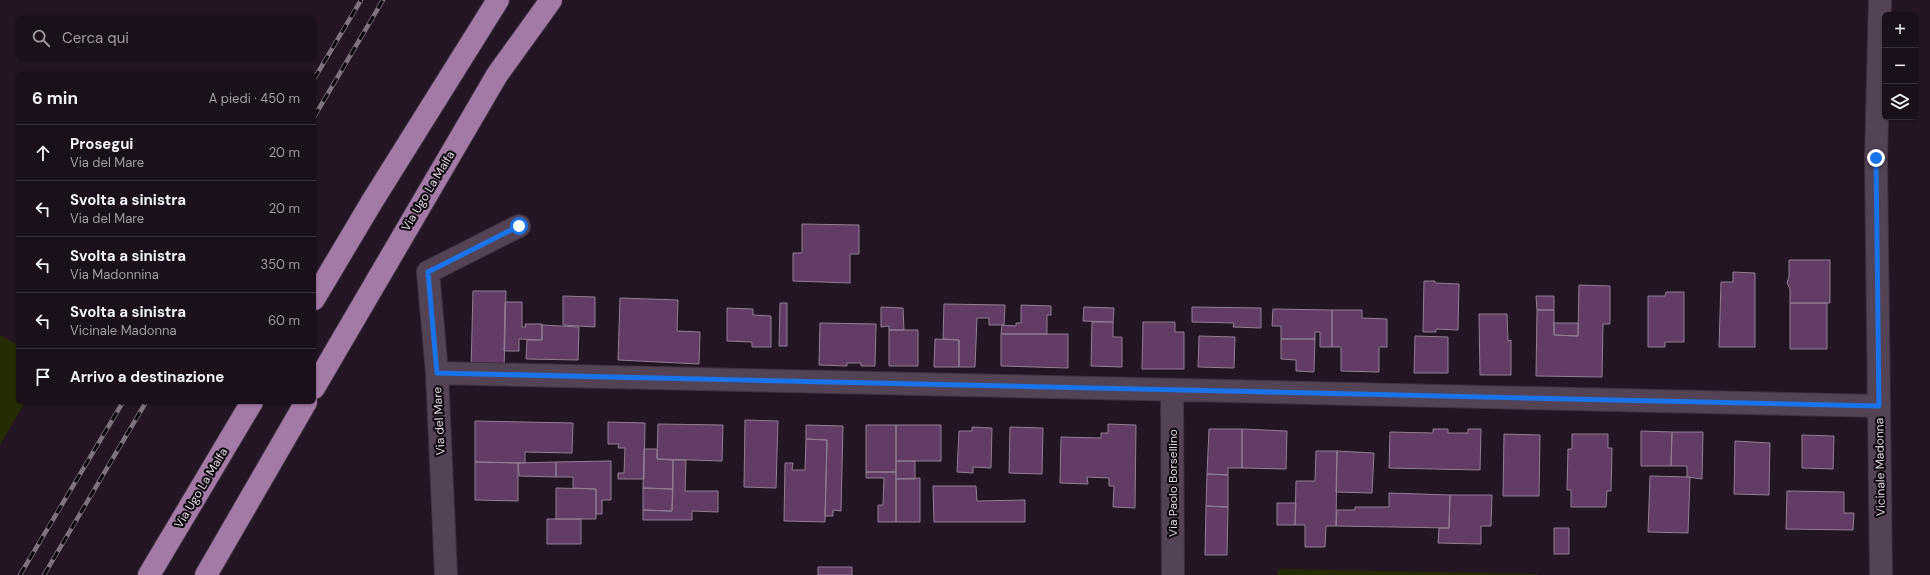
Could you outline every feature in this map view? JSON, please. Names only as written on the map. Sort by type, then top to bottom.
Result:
[{"type":"highway","points":[[316,296],[373,200],[498,0]]},
{"type":"highway","name":"Via Ugo La Malfa","points":[[316,385],[497,75],[551,0]]},
{"type":"highway","name":"Via Ugo La Malfa","points":[[149,575],[251,404]]},
{"type":"highway","points":[[206,575],[305,404]]},
{"type":"street","name":"Vicinale Madonna","points":[[1880,0],[1876,158],[1881,575]]},
{"type":"street","name":"Via del Mare","points":[[446,575],[437,373],[428,272],[519,226]]},
{"type":"street","points":[[437,373],[1879,406]]},
{"type":"street","name":"Via Paolo Borsellino","points":[[1172,391],[1174,575]]},
{"type":"green space","points":[[0,335],[16,344],[16,404],[24,404],[0,445]]},
{"type":"green space","points":[[1278,569],[1537,574],[1537,575],[1278,575]]},
{"type":"building","points":[[802,224],[859,225],[859,254],[850,254],[850,283],[793,281],[793,253],[802,253]]},
{"type":"building","points":[[1789,260],[1830,260],[1830,303],[1790,303],[1790,289],[1787,283],[1789,277]]},
{"type":"building","points":[[1733,272],[1755,273],[1755,347],[1719,347],[1721,282],[1733,282]]},
{"type":"building","points":[[1424,281],[1459,284],[1458,330],[1436,329],[1436,332],[1423,332]]},
{"type":"building","points":[[1579,285],[1610,286],[1610,324],[1603,324],[1602,377],[1536,376],[1537,310],[1554,310],[1554,335],[1578,336]]},
{"type":"building","points":[[473,291],[506,291],[504,371],[471,370]]},
{"type":"building","points":[[1666,292],[1684,292],[1684,342],[1665,342],[1665,347],[1648,347],[1648,296],[1665,296]]},
{"type":"building","points":[[563,296],[595,297],[595,327],[563,325]]},
{"type":"building","points":[[1536,296],[1554,296],[1554,310],[1537,310]]},
{"type":"building","points":[[620,298],[678,300],[677,331],[700,332],[699,364],[618,360]]},
{"type":"building","points":[[505,302],[522,302],[522,327],[526,327],[525,324],[542,324],[542,340],[519,339],[519,351],[504,351]]},
{"type":"building","points":[[780,303],[787,303],[787,346],[779,346]]},
{"type":"building","points":[[1790,303],[1827,303],[1827,349],[1790,349]]},
{"type":"building","points":[[944,304],[1005,305],[1004,325],[989,325],[989,318],[977,318],[975,367],[959,367],[959,340],[943,339]]},
{"type":"building","points":[[1021,305],[1051,306],[1051,315],[1047,315],[1047,334],[1001,334],[1002,325],[1016,326],[1016,323],[1021,323]]},
{"type":"building","points":[[881,307],[903,308],[904,330],[889,330],[889,326],[881,327]]},
{"type":"building","points":[[1084,307],[1114,308],[1113,322],[1083,321]]},
{"type":"building","points":[[1192,307],[1261,308],[1261,328],[1233,327],[1234,323],[1192,322]]},
{"type":"building","points":[[727,308],[753,309],[753,315],[771,316],[771,347],[752,347],[752,342],[727,341]]},
{"type":"building","points":[[1273,309],[1332,310],[1332,347],[1320,347],[1320,332],[1315,332],[1315,339],[1281,339],[1281,326],[1272,326]]},
{"type":"building","points":[[1332,310],[1362,310],[1362,318],[1387,319],[1387,347],[1379,347],[1379,372],[1341,371],[1341,347],[1332,347]]},
{"type":"building","points":[[1479,314],[1507,314],[1508,341],[1511,340],[1511,375],[1480,375]]},
{"type":"building","points":[[1092,322],[1113,322],[1113,337],[1122,337],[1122,367],[1091,366]]},
{"type":"building","points":[[1143,322],[1175,322],[1175,332],[1184,332],[1184,369],[1142,369]]},
{"type":"building","points":[[820,323],[876,324],[875,366],[861,366],[861,363],[847,363],[847,366],[819,365]]},
{"type":"building","points":[[1554,323],[1578,323],[1578,336],[1554,335]]},
{"type":"building","points":[[542,325],[579,327],[578,360],[526,359],[527,340],[542,340]]},
{"type":"building","points":[[889,330],[918,330],[918,366],[889,366]]},
{"type":"building","points":[[1001,334],[1068,334],[1068,368],[1001,366]]},
{"type":"building","points":[[1199,336],[1235,337],[1234,368],[1198,367]]},
{"type":"building","points":[[1415,336],[1448,337],[1448,373],[1414,373]]},
{"type":"building","points":[[935,339],[959,340],[959,367],[934,367]]},
{"type":"building","points":[[1281,339],[1315,339],[1314,372],[1296,371],[1296,360],[1281,359]]},
{"type":"building","points":[[745,420],[778,421],[776,488],[744,487]]},
{"type":"building","points":[[475,421],[573,423],[572,453],[525,452],[525,463],[475,462]]},
{"type":"building","points":[[608,422],[645,423],[644,479],[618,479],[618,473],[624,473],[625,448],[618,448],[619,444],[608,444]]},
{"type":"building","points":[[658,424],[723,425],[722,461],[657,459]]},
{"type":"building","points":[[1108,424],[1136,425],[1135,508],[1113,507],[1114,486],[1109,486],[1109,478],[1087,477],[1088,484],[1060,483],[1061,437],[1101,438],[1101,433],[1108,433]]},
{"type":"building","points":[[806,425],[843,426],[841,511],[833,510],[833,516],[825,516],[827,440],[806,439]]},
{"type":"building","points":[[866,425],[896,425],[896,472],[866,472]]},
{"type":"building","points":[[896,425],[941,425],[941,461],[896,461]]},
{"type":"building","points":[[972,427],[992,428],[991,468],[973,467],[973,473],[957,472],[959,431],[972,431]]},
{"type":"building","points":[[1010,427],[1043,428],[1042,474],[1009,473]]},
{"type":"building","points":[[1209,429],[1242,429],[1242,468],[1228,468],[1228,475],[1207,474]]},
{"type":"building","points":[[1242,429],[1287,431],[1286,469],[1242,468]]},
{"type":"building","points":[[1433,429],[1448,429],[1448,433],[1468,433],[1468,429],[1481,429],[1480,470],[1389,468],[1390,432],[1433,433]]},
{"type":"building","points":[[1641,431],[1672,432],[1671,466],[1641,466]]},
{"type":"building","points":[[1672,432],[1703,432],[1702,479],[1687,477],[1687,466],[1671,466]]},
{"type":"building","points":[[1504,434],[1540,435],[1539,496],[1503,496]]},
{"type":"building","points":[[1572,434],[1608,434],[1608,448],[1612,448],[1611,491],[1607,491],[1606,507],[1571,507],[1571,490],[1567,490],[1568,449],[1572,449]]},
{"type":"building","points":[[1802,435],[1834,436],[1833,469],[1802,468]]},
{"type":"building","points":[[806,439],[827,440],[825,522],[784,521],[785,463],[793,463],[792,470],[805,470]]},
{"type":"building","points":[[1735,441],[1770,443],[1769,495],[1734,494]]},
{"type":"building","points":[[644,449],[657,449],[657,459],[673,460],[673,489],[643,488]]},
{"type":"building","points":[[1316,451],[1337,451],[1336,526],[1326,526],[1325,547],[1305,547],[1305,525],[1295,525],[1296,481],[1315,481]]},
{"type":"building","points":[[1337,451],[1374,453],[1372,493],[1336,492]]},
{"type":"building","points":[[673,460],[686,460],[685,491],[718,491],[718,512],[692,511],[692,520],[643,520],[643,510],[672,511]]},
{"type":"building","points":[[611,461],[611,500],[602,500],[602,514],[596,514],[596,489],[573,488],[573,477],[556,477],[556,462]]},
{"type":"building","points":[[896,461],[915,461],[915,479],[896,479]]},
{"type":"building","points":[[475,462],[518,463],[518,501],[475,500]]},
{"type":"building","points":[[556,462],[556,477],[519,476],[518,463]]},
{"type":"building","points":[[866,472],[896,472],[896,522],[878,522],[878,505],[883,505],[884,478],[866,478]]},
{"type":"building","points":[[1207,474],[1228,475],[1228,507],[1206,506]]},
{"type":"building","points":[[1650,476],[1690,477],[1688,533],[1648,532]]},
{"type":"building","points":[[920,478],[920,522],[896,522],[896,479]]},
{"type":"building","points":[[933,486],[976,486],[977,501],[1025,500],[1025,522],[934,522]]},
{"type":"building","points":[[556,488],[596,489],[596,519],[556,519]]},
{"type":"building","points":[[643,488],[673,489],[672,511],[643,510]]},
{"type":"building","points":[[1787,491],[1844,492],[1844,513],[1854,513],[1853,530],[1786,529]]},
{"type":"building","points":[[1389,493],[1450,495],[1449,528],[1336,526],[1337,510],[1355,510],[1355,507],[1389,507]]},
{"type":"building","points":[[1450,495],[1492,495],[1491,526],[1481,526],[1481,544],[1438,543],[1439,528],[1449,528]]},
{"type":"building","points":[[1277,503],[1296,503],[1295,525],[1277,525]]},
{"type":"building","points":[[1206,506],[1228,507],[1227,555],[1205,555]]},
{"type":"building","points":[[547,519],[581,519],[581,544],[547,544]]},
{"type":"building","points":[[1554,528],[1569,528],[1569,554],[1554,554]]},
{"type":"building","points":[[818,567],[852,567],[852,575],[818,575]]},
{"type":"railway","points":[[316,76],[361,0]]},
{"type":"railway","points":[[316,114],[383,0]]},
{"type":"railway","points":[[20,575],[122,404]]},
{"type":"railway","points":[[44,575],[145,404]]},
{"type":"route","points":[[519,226],[428,272],[437,373],[1879,406],[1876,158]]}]
